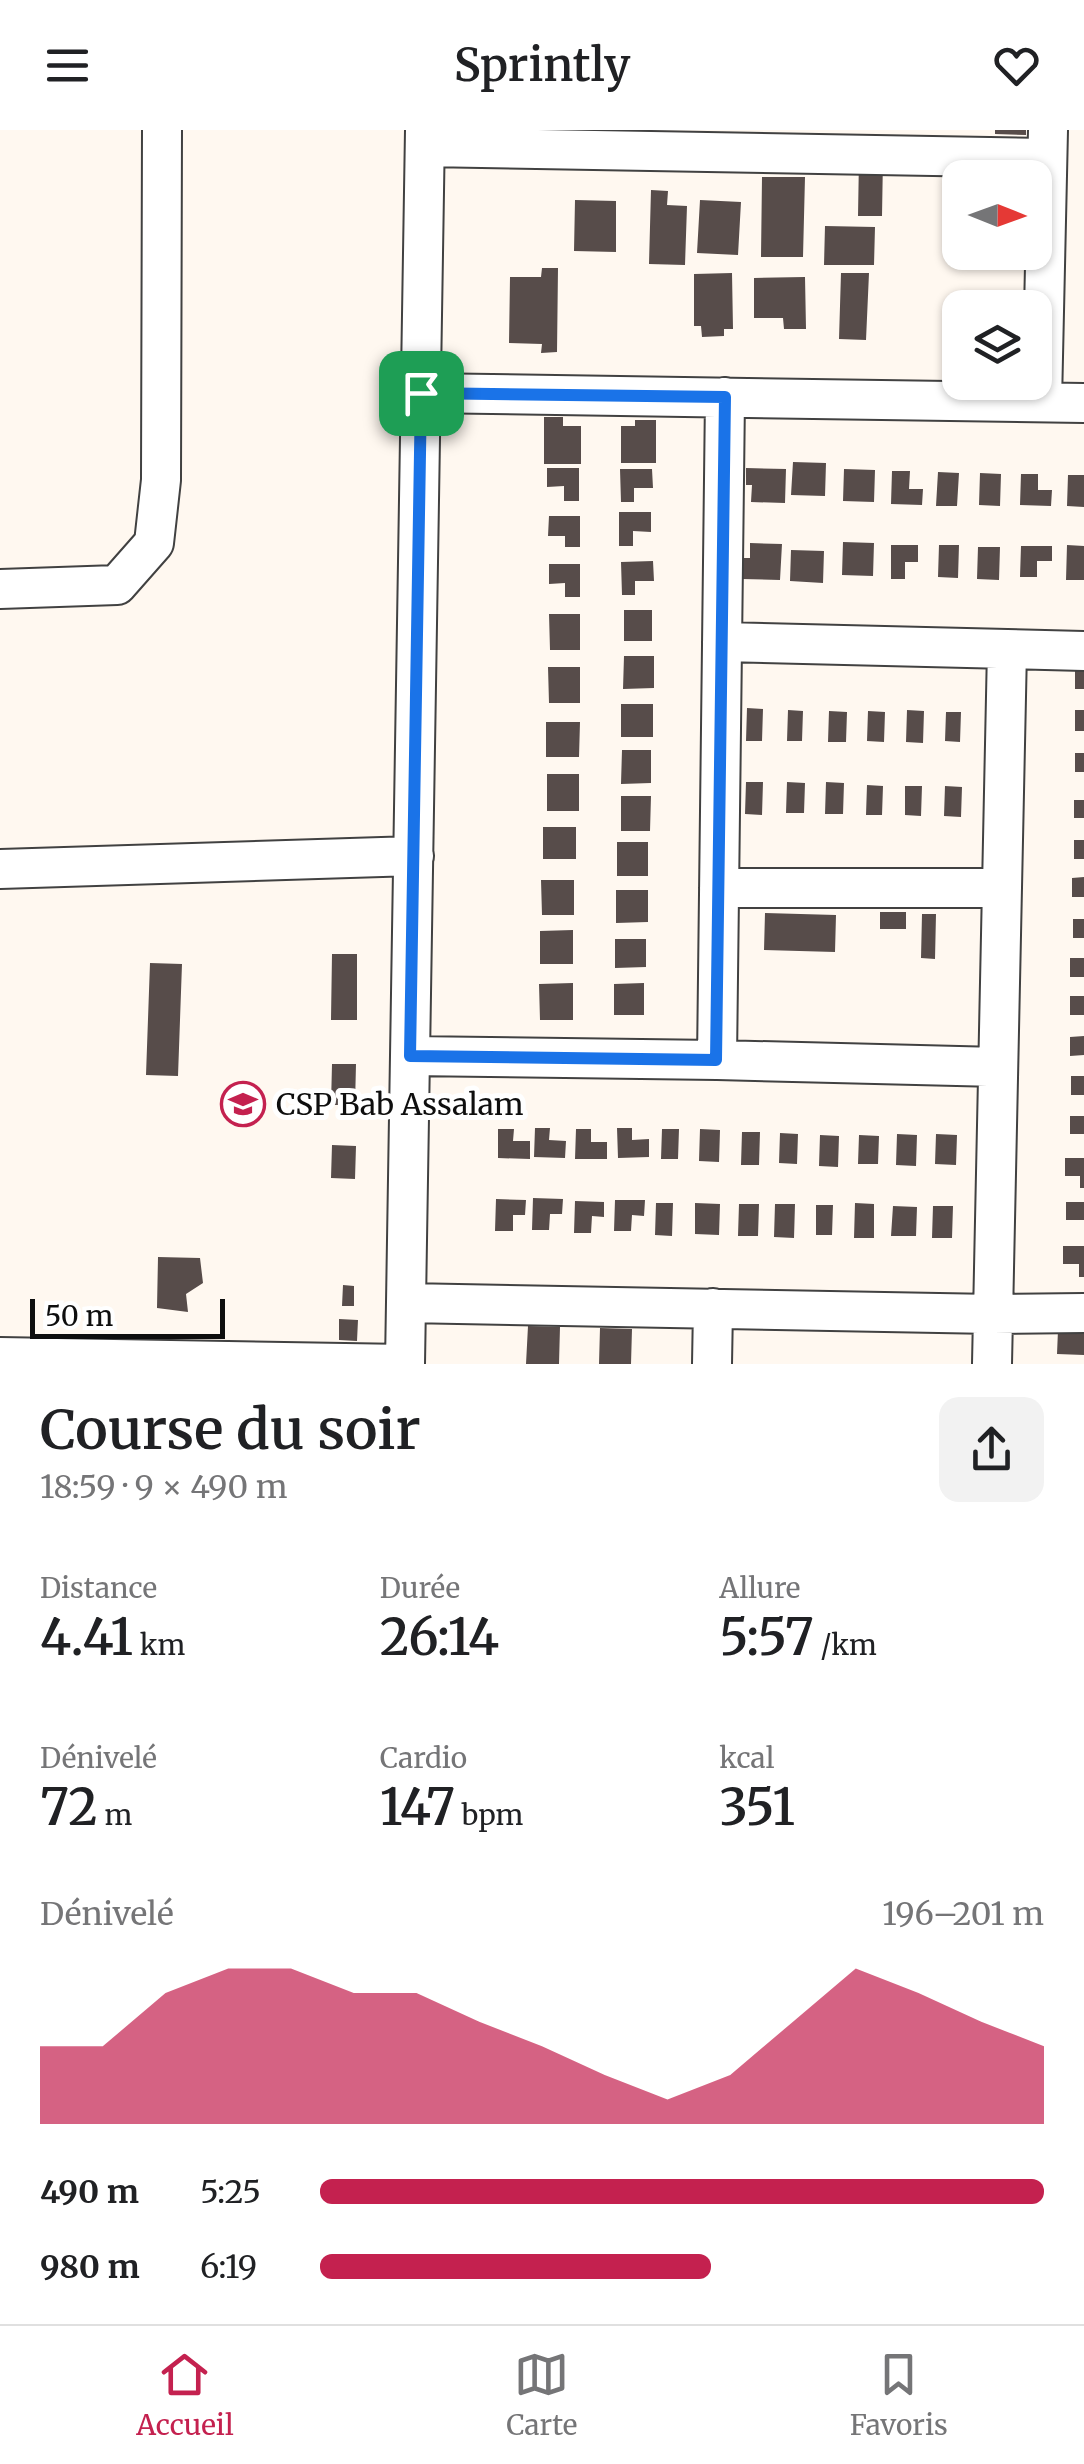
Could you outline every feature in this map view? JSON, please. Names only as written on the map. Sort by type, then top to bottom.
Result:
[{"type":"street","points":[[0,589],[117,584],[154,543],[161,480],[162,130]]},
{"type":"street","points":[[0,1357],[405,1364],[425,138],[1047,144],[1042,402]]},
{"type":"street","points":[[421,393],[1084,403]]},
{"type":"street","points":[[716,1060],[725,397]]},
{"type":"street","points":[[722,642],[1084,651]]},
{"type":"street","points":[[992,1364],[1007,649]]},
{"type":"street","points":[[0,869],[414,856]]},
{"type":"street","points":[[719,888],[1002,888]]},
{"type":"street","points":[[410,1056],[998,1068]]},
{"type":"street","points":[[406,1302],[1084,1313]]},
{"type":"street","points":[[712,1364],[713,1308]]},
{"type":"building","points":[[995,130],[1026,130],[1026,135],[995,134]]},
{"type":"building","points":[[859,158],[883,158],[882,216],[858,216]]},
{"type":"building","points":[[762,177],[805,177],[803,257],[761,257]]},
{"type":"building","points":[[651,190],[668,191],[667,205],[687,206],[685,265],[649,264]]},
{"type":"building","points":[[575,200],[616,201],[616,252],[574,251]]},
{"type":"building","points":[[700,200],[741,202],[738,255],[697,253]]},
{"type":"building","points":[[825,226],[875,227],[874,265],[824,265]]},
{"type":"building","points":[[542,268],[558,268],[557,352],[541,353],[542,344],[509,343],[510,277],[541,277]]},
{"type":"building","points":[[732,273],[733,329],[724,329],[724,336],[702,337],[701,326],[694,326],[694,274]]},
{"type":"building","points":[[841,273],[869,273],[866,340],[839,339]]},
{"type":"building","points":[[805,277],[806,329],[784,329],[783,318],[754,318],[754,278]]},
{"type":"building","points":[[544,417],[563,417],[563,426],[581,426],[581,464],[544,464]]},
{"type":"building","points":[[635,420],[656,420],[656,463],[621,463],[621,426],[635,426]]},
{"type":"building","points":[[793,462],[826,463],[825,496],[791,495]]},
{"type":"building","points":[[547,468],[579,468],[579,501],[564,501],[564,486],[547,487]]},
{"type":"building","points":[[746,468],[786,469],[785,503],[751,502],[752,485],[746,485]]},
{"type":"building","points":[[620,469],[652,469],[653,488],[634,488],[634,502],[621,502]]},
{"type":"building","points":[[844,469],[875,470],[874,502],[843,501]]},
{"type":"building","points":[[892,471],[910,471],[909,489],[923,489],[922,505],[891,504]]},
{"type":"building","points":[[938,472],[959,473],[957,506],[936,506]]},
{"type":"building","points":[[980,473],[1001,474],[1000,506],[979,505]]},
{"type":"building","points":[[1021,474],[1038,474],[1038,490],[1052,490],[1051,506],[1020,505]]},
{"type":"building","points":[[1068,475],[1084,475],[1084,507],[1067,506]]},
{"type":"building","points":[[619,512],[651,512],[651,532],[633,531],[633,546],[619,546]]},
{"type":"building","points":[[549,516],[580,516],[580,547],[565,547],[565,536],[548,536]]},
{"type":"building","points":[[843,542],[874,543],[873,576],[842,575]]},
{"type":"building","points":[[750,543],[782,544],[780,580],[742,579],[743,558],[750,558]]},
{"type":"building","points":[[891,545],[918,545],[918,562],[905,562],[905,579],[891,579]]},
{"type":"building","points":[[939,545],[959,545],[958,578],[938,577]]},
{"type":"building","points":[[1067,545],[1084,546],[1084,580],[1066,580]]},
{"type":"building","points":[[1021,546],[1052,546],[1052,561],[1037,561],[1037,577],[1020,577]]},
{"type":"building","points":[[978,547],[1000,547],[999,580],[977,579]]},
{"type":"building","points":[[791,550],[824,551],[823,583],[790,581]]},
{"type":"building","points":[[653,561],[654,581],[635,581],[635,595],[622,595],[621,562]]},
{"type":"building","points":[[549,564],[580,564],[580,597],[565,597],[565,583],[549,584]]},
{"type":"building","points":[[624,610],[652,610],[652,641],[624,641]]},
{"type":"building","points":[[549,614],[580,614],[580,650],[550,650]]},
{"type":"building","points":[[624,656],[654,656],[654,688],[623,689]]},
{"type":"building","points":[[548,667],[580,667],[580,703],[549,703]]},
{"type":"building","points":[[1075,670],[1084,670],[1084,689],[1075,689]]},
{"type":"building","points":[[621,704],[653,704],[653,737],[621,737]]},
{"type":"building","points":[[747,708],[763,709],[762,741],[746,741]]},
{"type":"building","points":[[788,710],[803,711],[802,741],[787,741]]},
{"type":"building","points":[[907,710],[924,711],[923,743],[906,742]]},
{"type":"building","points":[[1075,710],[1084,710],[1084,731],[1075,731]]},
{"type":"building","points":[[829,711],[847,712],[846,742],[828,742]]},
{"type":"building","points":[[868,711],[885,712],[884,742],[867,741]]},
{"type":"building","points":[[946,712],[961,712],[960,742],[945,741]]},
{"type":"building","points":[[546,722],[580,722],[579,757],[546,757]]},
{"type":"building","points":[[622,750],[651,750],[651,783],[621,784]]},
{"type":"building","points":[[1075,753],[1084,753],[1084,772],[1075,772]]},
{"type":"building","points":[[547,774],[579,774],[579,811],[547,811]]},
{"type":"building","points":[[746,782],[763,782],[762,815],[745,814]]},
{"type":"building","points":[[787,782],[805,783],[804,813],[786,813]]},
{"type":"building","points":[[826,782],[844,783],[843,814],[825,814]]},
{"type":"building","points":[[867,785],[883,786],[882,815],[866,815]]},
{"type":"building","points":[[905,786],[922,786],[921,816],[905,815]]},
{"type":"building","points":[[945,786],[962,787],[961,817],[944,816]]},
{"type":"building","points":[[621,796],[651,796],[650,831],[621,831]]},
{"type":"building","points":[[1074,800],[1084,800],[1084,818],[1074,818]]},
{"type":"building","points":[[543,827],[576,827],[576,859],[543,859]]},
{"type":"building","points":[[1074,840],[1084,840],[1084,859],[1074,859]]},
{"type":"building","points":[[617,842],[648,842],[648,876],[617,876]]},
{"type":"building","points":[[1084,877],[1084,897],[1072,897],[1072,878]]},
{"type":"building","points":[[541,880],[574,880],[574,915],[542,915]]},
{"type":"building","points":[[616,890],[648,890],[648,922],[616,923]]},
{"type":"building","points":[[880,912],[906,912],[906,929],[880,929]]},
{"type":"building","points":[[765,913],[836,915],[835,952],[764,950]]},
{"type":"building","points":[[922,914],[936,914],[935,959],[921,958]]},
{"type":"building","points":[[1073,919],[1084,919],[1084,938],[1073,938]]},
{"type":"building","points":[[573,930],[573,964],[540,964],[540,931]]},
{"type":"building","points":[[615,939],[646,939],[646,967],[615,968]]},
{"type":"building","points":[[332,954],[357,954],[357,1020],[331,1020]]},
{"type":"building","points":[[1070,958],[1084,958],[1084,977],[1070,977]]},
{"type":"building","points":[[150,963],[182,964],[178,1076],[146,1075]]},
{"type":"building","points":[[573,983],[573,1020],[540,1020],[539,984]]},
{"type":"building","points":[[644,983],[644,1015],[614,1015],[614,984]]},
{"type":"building","points":[[1070,996],[1084,996],[1084,1015],[1070,1015]]},
{"type":"building","points":[[1084,1036],[1084,1055],[1070,1056],[1070,1037]]},
{"type":"building","points":[[332,1064],[356,1064],[355,1105],[331,1105]]},
{"type":"building","points":[[1071,1076],[1084,1076],[1084,1095],[1071,1095]]},
{"type":"building","points":[[1070,1116],[1084,1116],[1084,1134],[1070,1134]]},
{"type":"building","points":[[535,1128],[550,1128],[549,1140],[566,1141],[565,1158],[534,1157]]},
{"type":"building","points":[[617,1128],[632,1128],[632,1140],[649,1139],[649,1157],[618,1158]]},
{"type":"building","points":[[498,1129],[514,1129],[513,1141],[530,1141],[530,1159],[498,1158]]},
{"type":"building","points":[[576,1129],[591,1129],[591,1142],[607,1142],[607,1159],[575,1159]]},
{"type":"building","points":[[662,1129],[679,1129],[678,1159],[661,1159]]},
{"type":"building","points":[[700,1129],[720,1130],[719,1162],[699,1161]]},
{"type":"building","points":[[742,1132],[760,1132],[759,1165],[741,1165]]},
{"type":"building","points":[[780,1133],[798,1134],[797,1164],[779,1163]]},
{"type":"building","points":[[897,1134],[917,1135],[916,1166],[896,1165]]},
{"type":"building","points":[[936,1134],[957,1135],[956,1165],[935,1164]]},
{"type":"building","points":[[820,1135],[839,1136],[838,1167],[819,1166]]},
{"type":"building","points":[[859,1135],[879,1136],[878,1164],[858,1164]]},
{"type":"building","points":[[332,1145],[356,1146],[355,1179],[331,1178]]},
{"type":"building","points":[[1065,1158],[1084,1158],[1084,1188],[1080,1188],[1080,1176],[1065,1176]]},
{"type":"building","points":[[533,1198],[563,1199],[562,1214],[550,1214],[549,1230],[532,1230]]},
{"type":"building","points":[[496,1199],[526,1200],[525,1215],[513,1215],[513,1231],[495,1231]]},
{"type":"building","points":[[615,1200],[645,1200],[644,1216],[632,1215],[631,1231],[614,1231]]},
{"type":"building","points":[[575,1201],[604,1202],[604,1217],[592,1216],[591,1233],[574,1233]]},
{"type":"building","points":[[1066,1202],[1084,1202],[1084,1220],[1066,1220]]},
{"type":"building","points":[[656,1203],[673,1203],[672,1236],[655,1235]]},
{"type":"building","points":[[695,1203],[720,1204],[719,1235],[695,1234]]},
{"type":"building","points":[[855,1203],[874,1204],[874,1238],[854,1238]]},
{"type":"building","points":[[739,1204],[759,1204],[758,1236],[738,1236]]},
{"type":"building","points":[[775,1204],[795,1204],[794,1238],[774,1237]]},
{"type":"building","points":[[816,1205],[833,1205],[832,1235],[816,1235]]},
{"type":"building","points":[[893,1206],[917,1207],[916,1236],[891,1236]]},
{"type":"building","points":[[933,1206],[953,1206],[952,1238],[932,1238]]},
{"type":"building","points":[[1063,1246],[1084,1246],[1084,1277],[1079,1277],[1079,1264],[1063,1264]]},
{"type":"building","points":[[158,1257],[200,1258],[203,1283],[186,1294],[188,1312],[157,1308]]},
{"type":"building","points":[[343,1285],[354,1286],[354,1306],[342,1306]]},
{"type":"building","points":[[339,1319],[358,1320],[357,1341],[339,1340]]},
{"type":"building","points":[[528,1326],[560,1327],[559,1364],[526,1364]]},
{"type":"building","points":[[600,1328],[632,1329],[631,1364],[599,1364]]},
{"type":"building","points":[[1058,1330],[1084,1330],[1084,1355],[1057,1354]]},
{"type":"place","name":"CSP Bab Assalam","points":[[243,1104]]},
{"type":"route","points":[[421,393],[725,397],[716,1060],[410,1056],[421,393]]}]
